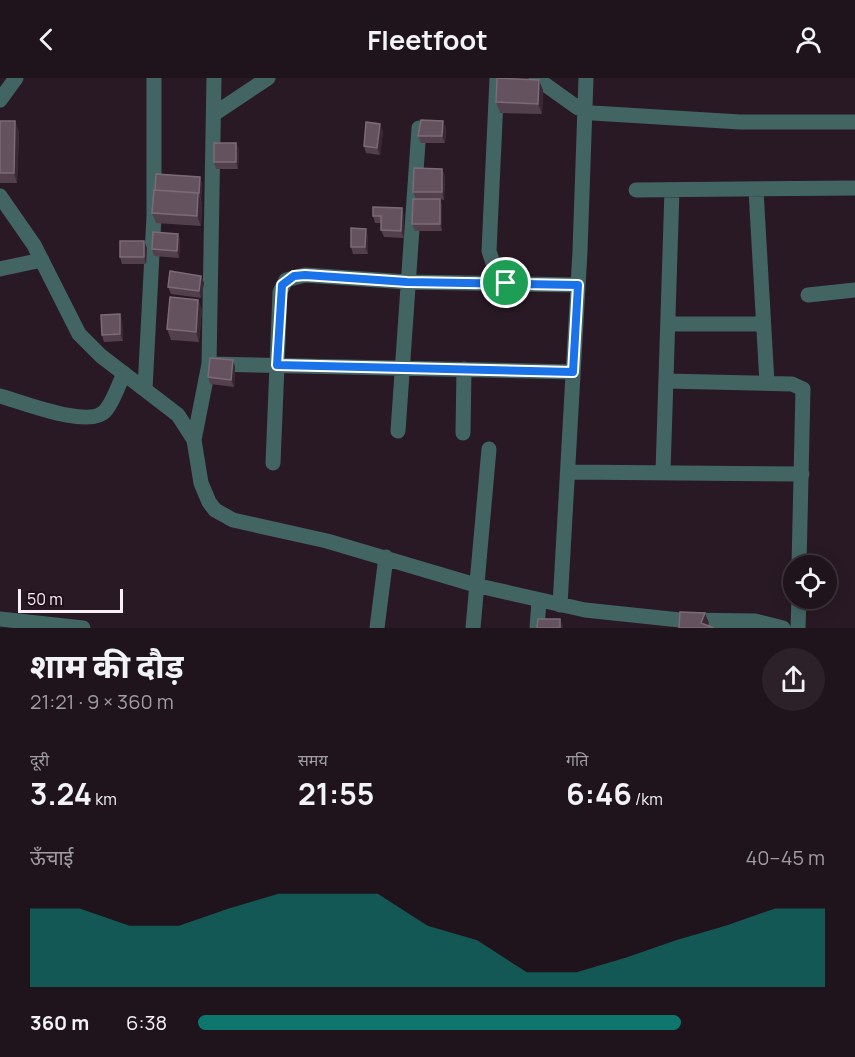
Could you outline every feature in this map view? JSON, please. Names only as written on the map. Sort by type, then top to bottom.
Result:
[{"type":"street","points":[[0,100],[16,78]]},
{"type":"street","points":[[145,389],[154,216],[154,78]]},
{"type":"street","points":[[214,78],[209,364],[194,440],[201,483],[209,502],[224,517],[386,557],[478,586],[539,601],[680,624],[724,619],[755,621],[780,628]]},
{"type":"street","points":[[214,114],[268,78]]},
{"type":"street","points":[[497,78],[489,251],[495,269],[506,283]]},
{"type":"street","points":[[536,78],[585,111],[740,122],[855,122]]},
{"type":"street","points":[[560,605],[578,285],[586,78]]},
{"type":"street","points":[[398,431],[418,128]]},
{"type":"street","points":[[636,190],[855,188]]},
{"type":"street","points":[[663,472],[672,190]]},
{"type":"street","points":[[756,190],[767,383]]},
{"type":"street","points":[[0,196],[42,260],[79,334],[101,356],[178,416],[194,440]]},
{"type":"street","points":[[0,269],[42,260]]},
{"type":"street","points":[[273,464],[280,292],[286,280],[305,275],[407,282],[578,285]]},
{"type":"street","points":[[808,295],[855,290]]},
{"type":"street","points":[[668,324],[764,324]]},
{"type":"street","points":[[209,364],[573,372]]},
{"type":"street","points":[[463,433],[464,369]]},
{"type":"street","points":[[0,396],[78,418],[94,418],[106,410],[124,373]]},
{"type":"street","points":[[666,381],[792,384],[803,389],[800,555]]},
{"type":"street","points":[[473,628],[489,449]]},
{"type":"street","points":[[568,472],[802,474]]},
{"type":"street","points":[[377,628],[386,557]]},
{"type":"street","points":[[537,628],[539,601]]},
{"type":"street","points":[[798,609],[798,628]]},
{"type":"street","points":[[0,619],[83,628]]},
{"type":"building","points":[[497,78],[539,80],[538,104],[496,102]]},
{"type":"building","points":[[421,120],[443,121],[442,136],[418,136]]},
{"type":"building","points":[[0,121],[15,121],[14,173],[0,173]]},
{"type":"building","points":[[366,122],[380,124],[377,148],[364,146]]},
{"type":"building","points":[[214,143],[236,143],[236,162],[214,162]]},
{"type":"building","points":[[414,168],[442,169],[442,192],[413,192]]},
{"type":"building","points":[[156,174],[200,177],[199,193],[155,190]]},
{"type":"building","points":[[154,190],[198,193],[197,216],[152,213]]},
{"type":"building","points":[[413,199],[440,199],[440,224],[412,224]]},
{"type":"building","points":[[373,207],[402,208],[401,231],[381,230],[381,216],[373,216]]},
{"type":"building","points":[[351,228],[366,229],[365,247],[351,247]]},
{"type":"building","points":[[153,232],[178,234],[177,251],[152,249]]},
{"type":"building","points":[[120,241],[144,241],[144,257],[120,257]]},
{"type":"building","points":[[170,271],[201,276],[199,291],[168,287]]},
{"type":"building","points":[[170,297],[198,300],[196,332],[167,329]]},
{"type":"building","points":[[120,314],[120,334],[102,335],[101,315]]},
{"type":"building","points":[[210,358],[233,360],[231,380],[208,377]]},
{"type":"building","points":[[680,612],[705,613],[701,623],[714,628],[679,628]]},
{"type":"building","points":[[538,619],[560,619],[560,628],[537,628]]},
{"type":"route","points":[[294,276],[407,282],[506,283],[578,285],[573,372],[277,365],[280,292],[286,280],[294,276]]}]
